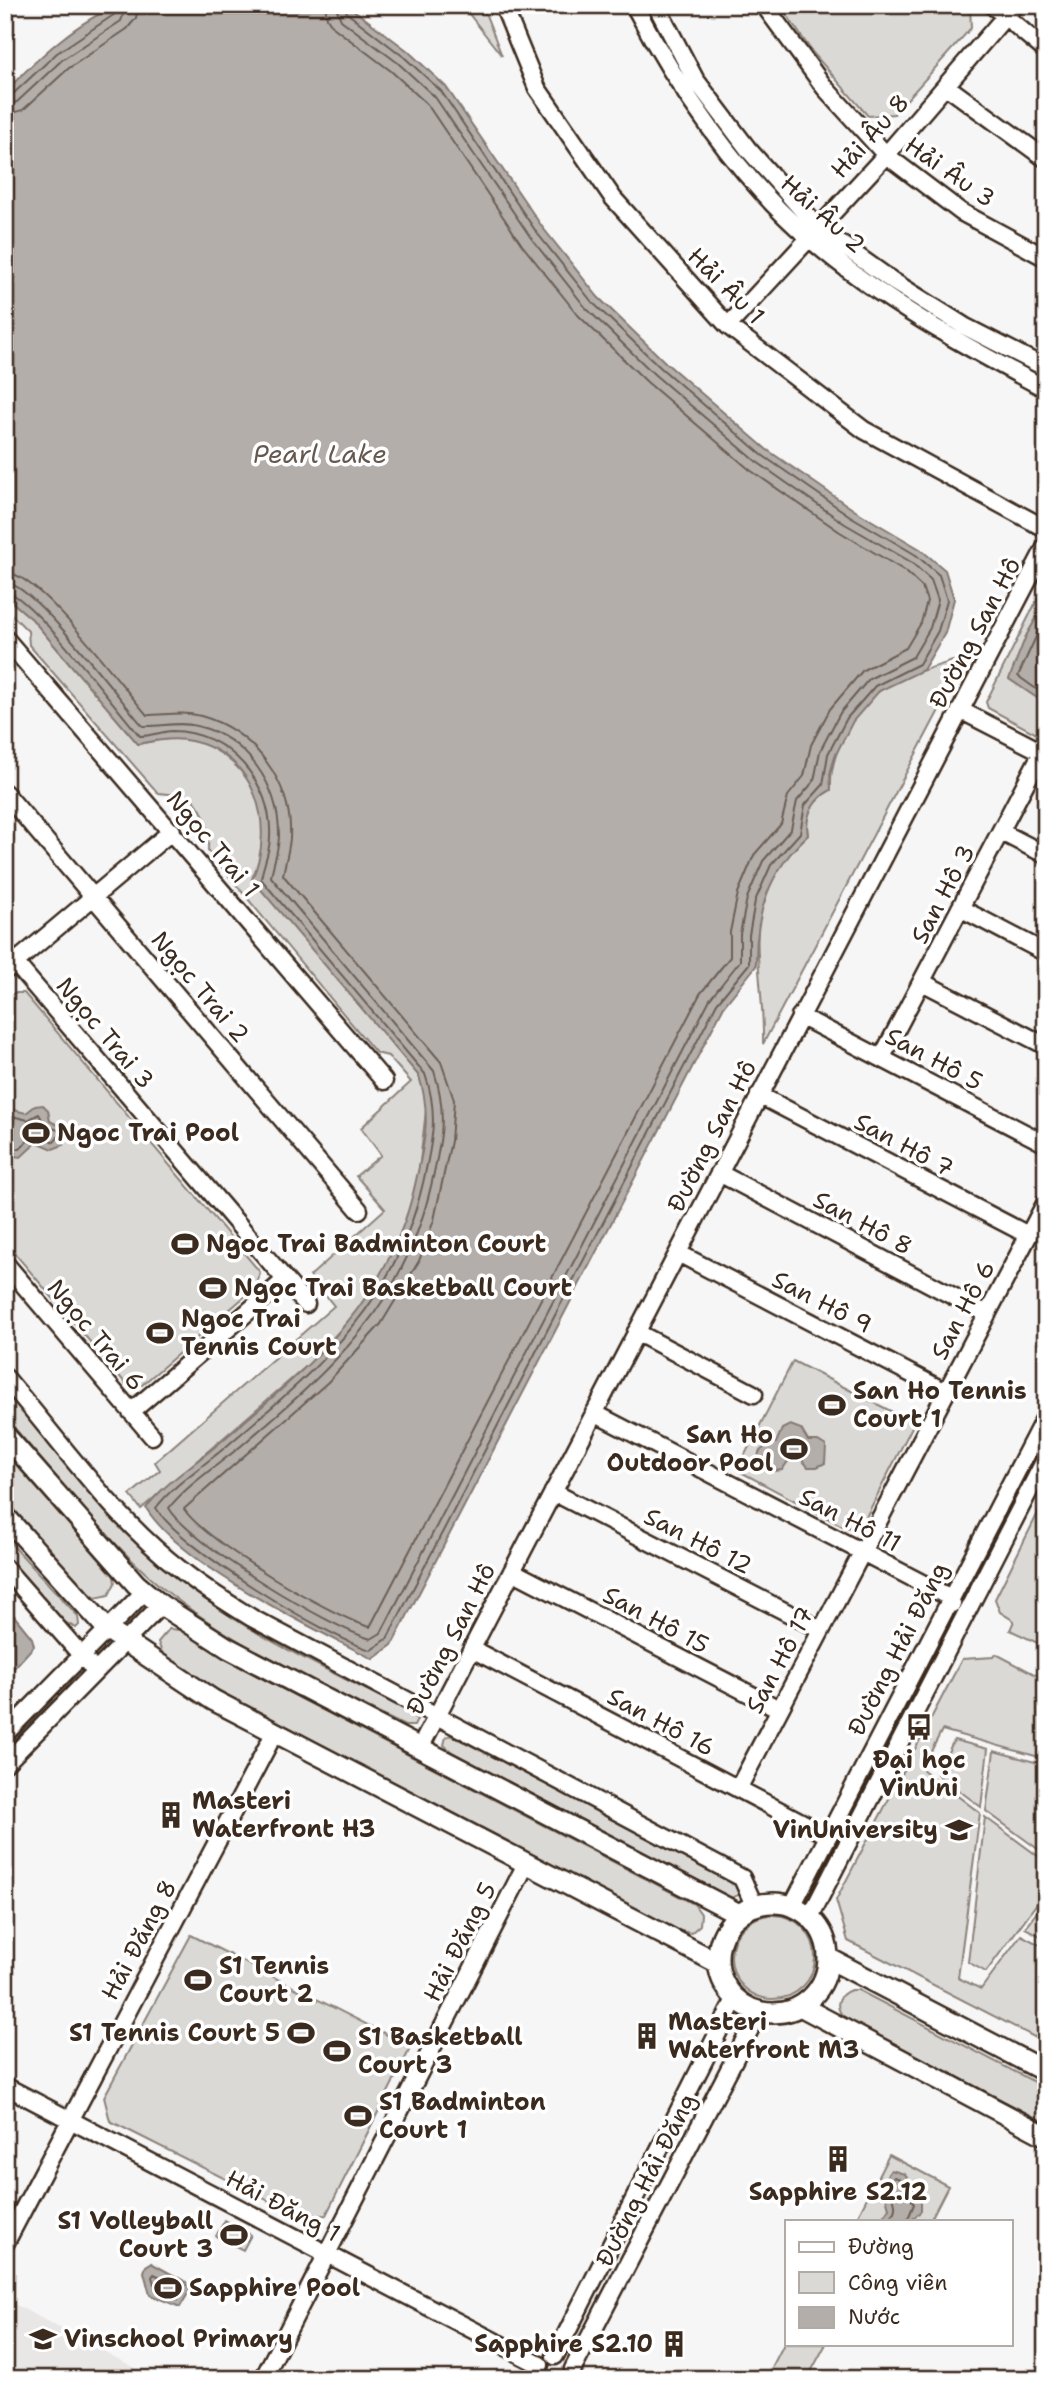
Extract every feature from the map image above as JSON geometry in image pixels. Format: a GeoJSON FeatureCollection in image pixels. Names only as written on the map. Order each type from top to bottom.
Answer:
{"type":"FeatureCollection","features":[{"type":"Feature","properties":{"kind":"main road"},"geometry":{"type":"LineString","coordinates":[[5,1435],[110,1557],[160,1605],[228,1648],[420,1748],[747,1909]]}},
{"type":"Feature","properties":{"kind":"main road"},"geometry":{"type":"LineString","coordinates":[[5,1516],[108,1630],[123,1643],[213,1700],[718,1963]]}},
{"type":"Feature","properties":{"kind":"main road"},"geometry":{"type":"LineString","coordinates":[[768,1902],[792,1906],[810,1917],[823,1936],[828,1958],[820,1986],[802,2007],[774,2014],[759,2012],[735,1998],[725,1987],[718,1963],[724,1931],[747,1909],[768,1902]]}},
{"type":"Feature","properties":{"kind":"main road"},"geometry":{"type":"LineString","coordinates":[[828,1958],[1046,2072]]}},
{"type":"Feature","properties":{"kind":"main road"},"geometry":{"type":"LineString","coordinates":[[802,2007],[1046,2136]]}},
{"type":"Feature","properties":{"kind":"street","name":"Hải Âu 1"},"geometry":{"type":"LineString","coordinates":[[503,5],[537,88],[612,198],[728,326],[864,430],[1046,529]]}},
{"type":"Feature","properties":{"kind":"street","name":"Hải Âu 2"},"geometry":{"type":"LineString","coordinates":[[635,5],[663,61],[688,98],[767,198],[915,317],[1046,389]]}},
{"type":"Feature","properties":{"kind":"street","name":"Hải Âu 2"},"geometry":{"type":"LineString","coordinates":[[656,5],[695,79],[813,233],[964,326],[1046,368]]}},
{"type":"Feature","properties":{"kind":"street","name":"Hải Âu 3"},"geometry":{"type":"LineString","coordinates":[[764,5],[825,88],[886,155],[961,212],[1046,258]]}},
{"type":"Feature","properties":{"kind":"street"},"geometry":{"type":"LineString","coordinates":[[992,5],[1003,18],[1046,51]]}},
{"type":"Feature","properties":{"kind":"street","name":"Hải Âu 8"},"geometry":{"type":"LineString","coordinates":[[728,326],[886,155],[1015,5]]}},
{"type":"Feature","properties":{"kind":"street"},"geometry":{"type":"LineString","coordinates":[[946,86],[1046,159]]}},
{"type":"Feature","properties":{"kind":"street","name":"Đường San Hô"},"geometry":{"type":"LineString","coordinates":[[420,1748],[1046,546]]}},
{"type":"Feature","properties":{"kind":"street","name":"Ngọc Trai 1"},"geometry":{"type":"LineString","coordinates":[[5,638],[384,1081]]}},
{"type":"Feature","properties":{"kind":"street"},"geometry":{"type":"LineString","coordinates":[[960,710],[1044,753]]}},
{"type":"Feature","properties":{"kind":"street","name":"San Hô 3"},"geometry":{"type":"LineString","coordinates":[[882,1057],[1044,753]]}},
{"type":"Feature","properties":{"kind":"street","name":"Ngọc Trai 2"},"geometry":{"type":"LineString","coordinates":[[5,793],[359,1210]]}},
{"type":"Feature","properties":{"kind":"street"},"geometry":{"type":"LineString","coordinates":[[9,961],[94,897],[172,831]]}},
{"type":"Feature","properties":{"kind":"street"},"geometry":{"type":"LineString","coordinates":[[1001,832],[1046,855]]}},
{"type":"Feature","properties":{"kind":"street"},"geometry":{"type":"LineString","coordinates":[[960,908],[1046,953]]}},
{"type":"Feature","properties":{"kind":"street","name":"Ngọc Trai 3"},"geometry":{"type":"LineString","coordinates":[[9,961],[306,1304]]}},
{"type":"Feature","properties":{"kind":"street"},"geometry":{"type":"LineString","coordinates":[[922,982],[1046,1046]]}},
{"type":"Feature","properties":{"kind":"street","name":"San Hô 5"},"geometry":{"type":"LineString","coordinates":[[800,1016],[1046,1144]]}},
{"type":"Feature","properties":{"kind":"street","name":"San Hô 7"},"geometry":{"type":"LineString","coordinates":[[759,1095],[1028,1236]]}},
{"type":"Feature","properties":{"kind":"street","name":"San Hô 8"},"geometry":{"type":"LineString","coordinates":[[719,1173],[986,1314]]}},
{"type":"Feature","properties":{"kind":"street","name":"San Hô 6"},"geometry":{"type":"LineString","coordinates":[[863,1552],[1046,1202]]}},
{"type":"Feature","properties":{"kind":"street","name":"San Hô 9"},"geometry":{"type":"LineString","coordinates":[[678,1253],[946,1392]]}},
{"type":"Feature","properties":{"kind":"street","name":"Ngọc Trai 6"},"geometry":{"type":"LineString","coordinates":[[5,1264],[152,1436]]}},
{"type":"Feature","properties":{"kind":"street"},"geometry":{"type":"LineString","coordinates":[[131,1412],[285,1280]]}},
{"type":"Feature","properties":{"kind":"street"},"geometry":{"type":"LineString","coordinates":[[636,1332],[754,1394]]}},
{"type":"Feature","properties":{"kind":"street"},"geometry":{"type":"LineString","coordinates":[[5,1377],[120,1512],[180,1570],[252,1618],[743,1878],[747,1909]]}},
{"type":"Feature","properties":{"kind":"street","name":"San Hô 11"},"geometry":{"type":"LineString","coordinates":[[594,1413],[949,1597]]}},
{"type":"Feature","properties":{"kind":"street","name":"Đường Hải Đăng"},"geometry":{"type":"LineString","coordinates":[[792,1906],[938,1618],[1046,1415]]}},
{"type":"Feature","properties":{"kind":"street","name":"Đường Hải Đăng"},"geometry":{"type":"LineString","coordinates":[[810,1917],[1046,1458]]}},
{"type":"Feature","properties":{"kind":"street","name":"San Hô 12"},"geometry":{"type":"LineString","coordinates":[[553,1492],[821,1630]]}},
{"type":"Feature","properties":{"kind":"street","name":"San Hô 17"},"geometry":{"type":"LineString","coordinates":[[738,1789],[863,1552]]}},
{"type":"Feature","properties":{"kind":"street"},"geometry":{"type":"LineString","coordinates":[[5,1568],[96,1671]]}},
{"type":"Feature","properties":{"kind":"street","name":"San Hô 15"},"geometry":{"type":"LineString","coordinates":[[512,1571],[779,1709]]}},
{"type":"Feature","properties":{"kind":"street"},"geometry":{"type":"LineString","coordinates":[[5,1734],[145,1591]]}},
{"type":"Feature","properties":{"kind":"street"},"geometry":{"type":"LineString","coordinates":[[949,1597],[960,1622]]}},
{"type":"Feature","properties":{"kind":"street"},"geometry":{"type":"LineString","coordinates":[[5,1764],[160,1605]]}},
{"type":"Feature","properties":{"kind":"street"},"geometry":{"type":"LineString","coordinates":[[938,1618],[960,1622]]}},
{"type":"Feature","properties":{"kind":"street","name":"San Hô 16"},"geometry":{"type":"LineString","coordinates":[[472,1649],[828,1836]]}},
{"type":"Feature","properties":{"kind":"street","name":"Hải Đăng 8"},"geometry":{"type":"LineString","coordinates":[[5,2244],[275,1732]]}},
{"type":"Feature","properties":{"kind":"street","name":"Hải Đăng 5"},"geometry":{"type":"LineString","coordinates":[[263,2379],[526,1864]]}},
{"type":"Feature","properties":{"kind":"street","name":"Đường Hải Đăng"},"geometry":{"type":"LineString","coordinates":[[555,2356],[735,1998]]}},
{"type":"Feature","properties":{"kind":"street","name":"Đường Hải Đăng"},"geometry":{"type":"LineString","coordinates":[[573,2374],[759,2012]]}},
{"type":"Feature","properties":{"kind":"street","name":"Hải Đăng 1"},"geometry":{"type":"LineString","coordinates":[[5,2086],[325,2254],[539,2372]]}},
{"type":"Feature","properties":{"kind":"street"},"geometry":{"type":"LineString","coordinates":[[539,2372],[545,2359],[555,2356],[568,2360],[573,2374]]}},
{"type":"Feature","properties":{"kind":"shaded area","name":"Vinschool Primary"},"geometry":{"type":"Polygon","coordinates":[[[5,2299],[156,2379],[5,2379],[5,2299]]]}},
{"type":"Feature","properties":{"kind":"green space"},"geometry":{"type":"Polygon","coordinates":[[[462,5],[482,5],[502,56],[462,5]]]}},
{"type":"Feature","properties":{"kind":"green space"},"geometry":{"type":"Polygon","coordinates":[[[780,5],[970,5],[971,28],[894,114],[868,116],[813,53],[780,5]]]}},
{"type":"Feature","properties":{"kind":"green space"},"geometry":{"type":"Polygon","coordinates":[[[1046,582],[1046,739],[988,708],[986,702],[1046,582]]]}},
{"type":"Feature","properties":{"kind":"green space"},"geometry":{"type":"Polygon","coordinates":[[[5,596],[32,619],[138,744],[185,739],[213,749],[237,767],[254,791],[262,811],[261,858],[352,995],[419,1076],[427,1102],[419,1170],[409,1213],[394,1253],[361,1307],[310,1363],[141,1509],[130,1495],[160,1470],[155,1462],[334,1306],[310,1276],[385,1209],[356,1176],[381,1155],[361,1128],[411,1082],[388,1056],[376,1053],[208,851],[206,821],[196,803],[190,796],[158,793],[29,645],[28,631],[5,608],[5,596]]]}},
{"type":"Feature","properties":{"kind":"green space"},"geometry":{"type":"Polygon","coordinates":[[[953,661],[965,661],[763,1044],[758,933],[761,909],[769,885],[784,861],[808,835],[809,814],[815,803],[831,789],[831,776],[839,748],[861,709],[881,690],[898,680],[953,661]]]}},
{"type":"Feature","properties":{"kind":"green space"},"geometry":{"type":"Polygon","coordinates":[[[14,993],[24,993],[260,1272],[257,1286],[142,1385],[126,1384],[5,1242],[5,1000],[14,993]]]}},
{"type":"Feature","properties":{"kind":"green space"},"geometry":{"type":"Polygon","coordinates":[[[793,1361],[914,1423],[862,1525],[846,1528],[737,1470],[793,1361]]]}},
{"type":"Feature","properties":{"kind":"green space"},"geometry":{"type":"Polygon","coordinates":[[[5,1391],[112,1515],[183,1582],[264,1637],[410,1712],[417,1720],[414,1726],[405,1726],[247,1646],[188,1608],[160,1586],[99,1526],[5,1417],[5,1391]]]}},
{"type":"Feature","properties":{"kind":"green space"},"geometry":{"type":"Polygon","coordinates":[[[5,1452],[114,1576],[115,1583],[109,1595],[96,1598],[85,1590],[5,1499],[5,1452]]]}},
{"type":"Feature","properties":{"kind":"green space"},"geometry":{"type":"Polygon","coordinates":[[[1046,1497],[1046,1647],[1010,1630],[1014,1621],[1000,1612],[995,1599],[1046,1497]]]}},
{"type":"Feature","properties":{"kind":"green space"},"geometry":{"type":"Polygon","coordinates":[[[5,1537],[78,1616],[79,1625],[76,1628],[62,1621],[5,1560],[5,1537]]]}},
{"type":"Feature","properties":{"kind":"green space"},"geometry":{"type":"Polygon","coordinates":[[[169,1629],[181,1630],[238,1666],[694,1904],[701,1914],[700,1925],[691,1933],[676,1930],[223,1693],[163,1655],[158,1642],[169,1629]]]}},
{"type":"Feature","properties":{"kind":"green space"},"geometry":{"type":"Polygon","coordinates":[[[996,1654],[1046,1680],[1046,1759],[942,1730],[922,1769],[980,1813],[958,1978],[981,1989],[1021,1935],[1046,1948],[1046,2043],[848,1941],[836,1900],[962,1659],[994,1657],[996,1654]]]}},
{"type":"Feature","properties":{"kind":"green space"},"geometry":{"type":"Polygon","coordinates":[[[451,1735],[737,1883],[741,1894],[731,1898],[452,1752],[444,1745],[446,1737],[451,1735]]]}},
{"type":"Feature","properties":{"kind":"green space"},"geometry":{"type":"Polygon","coordinates":[[[954,1740],[988,1749],[981,1807],[937,1774],[954,1740]]]}},
{"type":"Feature","properties":{"kind":"green space"},"geometry":{"type":"Polygon","coordinates":[[[994,1751],[1046,1765],[1046,1855],[986,1811],[994,1751]]]}},
{"type":"Feature","properties":{"kind":"green space"},"geometry":{"type":"Polygon","coordinates":[[[985,1817],[1046,1862],[1046,1891],[986,1972],[968,1962],[985,1817]]]}},
{"type":"Feature","properties":{"kind":"green space"},"geometry":{"type":"Polygon","coordinates":[[[1046,1900],[1046,1939],[1025,1928],[1046,1900]]]}},
{"type":"Feature","properties":{"kind":"green space"},"geometry":{"type":"Polygon","coordinates":[[[773,1915],[789,1918],[803,1927],[812,1941],[815,1957],[812,1973],[803,1987],[789,1996],[773,1999],[757,1996],[743,1987],[734,1973],[731,1957],[734,1941],[743,1927],[757,1918],[773,1915]]]}},
{"type":"Feature","properties":{"kind":"green space"},"geometry":{"type":"Polygon","coordinates":[[[191,1935],[411,2047],[326,2215],[299,2216],[110,2121],[104,2097],[191,1935]]]}},
{"type":"Feature","properties":{"kind":"green space"},"geometry":{"type":"Polygon","coordinates":[[[858,1990],[1046,2088],[1046,2123],[846,2019],[838,2003],[842,1995],[858,1990]]]}},
{"type":"Feature","properties":{"kind":"green space"},"geometry":{"type":"Polygon","coordinates":[[[889,2155],[948,2186],[931,2220],[856,2220],[889,2155]]]}},
{"type":"Feature","properties":{"kind":"green space","name":"S1 Volleyball Court 3"},"geometry":{"type":"Polygon","coordinates":[[[225,2220],[251,2235],[243,2250],[216,2236],[225,2220]]]}},
{"type":"Feature","properties":{"kind":"green space"},"geometry":{"type":"Polygon","coordinates":[[[785,2342],[785,2346],[825,2346],[807,2379],[780,2379],[769,2373],[785,2342]]]}},
{"type":"Feature","properties":{"kind":"water","name":"Pearl Lake"},"geometry":{"type":"Polygon","coordinates":[[[120,5],[347,5],[408,51],[446,87],[543,228],[598,297],[666,363],[766,449],[854,510],[920,549],[945,570],[954,599],[945,633],[923,670],[879,691],[853,721],[835,756],[830,774],[831,790],[815,803],[809,814],[808,835],[783,863],[767,894],[758,928],[756,966],[724,1006],[392,1645],[373,1659],[283,1612],[217,1573],[188,1552],[164,1530],[146,1508],[170,1483],[312,1361],[364,1300],[385,1265],[402,1227],[415,1185],[424,1143],[426,1117],[419,1076],[252,879],[262,837],[255,795],[245,776],[213,748],[191,741],[171,739],[138,744],[32,619],[5,596],[5,92],[73,30],[120,5]]]}},
{"type":"Feature","properties":{"kind":"water"},"geometry":{"type":"Polygon","coordinates":[[[1046,601],[1046,704],[1009,679],[1026,636],[1046,601]]]}},
{"type":"Feature","properties":{"kind":"water","name":"Ngoc Trai Pool"},"geometry":{"type":"Polygon","coordinates":[[[43,1105],[48,1110],[50,1121],[66,1129],[63,1145],[53,1149],[37,1142],[21,1157],[6,1155],[8,1114],[14,1110],[26,1113],[35,1106],[43,1105]]]}},
{"type":"Feature","properties":{"kind":"water","name":"San Ho Outdoor Pool"},"geometry":{"type":"Polygon","coordinates":[[[790,1425],[801,1429],[808,1441],[818,1441],[826,1446],[825,1463],[808,1467],[799,1456],[793,1454],[782,1470],[766,1472],[758,1461],[759,1452],[767,1445],[776,1443],[782,1429],[790,1425]]]}},
{"type":"Feature","properties":{"kind":"water"},"geometry":{"type":"Polygon","coordinates":[[[11,1612],[32,1638],[34,1646],[5,1678],[5,1614],[11,1612]]]}},
{"type":"Feature","properties":{"kind":"water"},"geometry":{"type":"Polygon","coordinates":[[[891,2170],[905,2174],[921,2202],[921,2211],[912,2220],[881,2220],[889,2208],[882,2183],[891,2170]]]}},
{"type":"Feature","properties":{"kind":"water","name":"Sapphire Pool"},"geometry":{"type":"Polygon","coordinates":[[[151,2263],[186,2282],[190,2290],[180,2307],[150,2295],[144,2272],[146,2266],[151,2263]]]}},
{"type":"Feature","properties":{"kind":"place","name":"Ngoc Trai Pool"},"geometry":{"type":"Point","coordinates":[36,1133]}},
{"type":"Feature","properties":{"kind":"place","name":"Ngoc Trai Badminton Court"},"geometry":{"type":"Point","coordinates":[185,1244]}},
{"type":"Feature","properties":{"kind":"place","name":"Ngọc Trai Basketball Court"},"geometry":{"type":"Point","coordinates":[213,1288]}},
{"type":"Feature","properties":{"kind":"place","name":"Ngoc Trai Tennis Court"},"geometry":{"type":"Point","coordinates":[160,1333]}},
{"type":"Feature","properties":{"kind":"place","name":"San Ho Tennis Court 1"},"geometry":{"type":"Point","coordinates":[832,1405]}},
{"type":"Feature","properties":{"kind":"place","name":"San Ho Outdoor Pool"},"geometry":{"type":"Point","coordinates":[794,1449]}},
{"type":"Feature","properties":{"kind":"place","name":"Đại học VinUni"},"geometry":{"type":"Point","coordinates":[919,1727]}},
{"type":"Feature","properties":{"kind":"place","name":"Masteri Waterfront H3"},"geometry":{"type":"Point","coordinates":[171,1815]}},
{"type":"Feature","properties":{"kind":"place","name":"VinUniversity"},"geometry":{"type":"Point","coordinates":[959,1830]}},
{"type":"Feature","properties":{"kind":"place","name":"S1 Tennis Court 2"},"geometry":{"type":"Point","coordinates":[198,1980]}},
{"type":"Feature","properties":{"kind":"place","name":"S1 Tennis Court 5"},"geometry":{"type":"Point","coordinates":[301,2033]}},
{"type":"Feature","properties":{"kind":"place","name":"Masteri Waterfront M3"},"geometry":{"type":"Point","coordinates":[647,2036]}},
{"type":"Feature","properties":{"kind":"place","name":"S1 Basketball Court 3"},"geometry":{"type":"Point","coordinates":[337,2051]}},
{"type":"Feature","properties":{"kind":"place","name":"S1 Badminton Court 1"},"geometry":{"type":"Point","coordinates":[358,2116]}},
{"type":"Feature","properties":{"kind":"place","name":"Sapphire S2.12"},"geometry":{"type":"Point","coordinates":[838,2159]}},
{"type":"Feature","properties":{"kind":"place","name":"S1 Volleyball Court 3"},"geometry":{"type":"Point","coordinates":[234,2235]}},
{"type":"Feature","properties":{"kind":"place","name":"Sapphire Pool"},"geometry":{"type":"Point","coordinates":[168,2288]}},
{"type":"Feature","properties":{"kind":"place","name":"Vinschool Primary"},"geometry":{"type":"Point","coordinates":[43,2339]}},
{"type":"Feature","properties":{"kind":"place","name":"Sapphire S2.10"},"geometry":{"type":"Point","coordinates":[674,2344]}}]}
